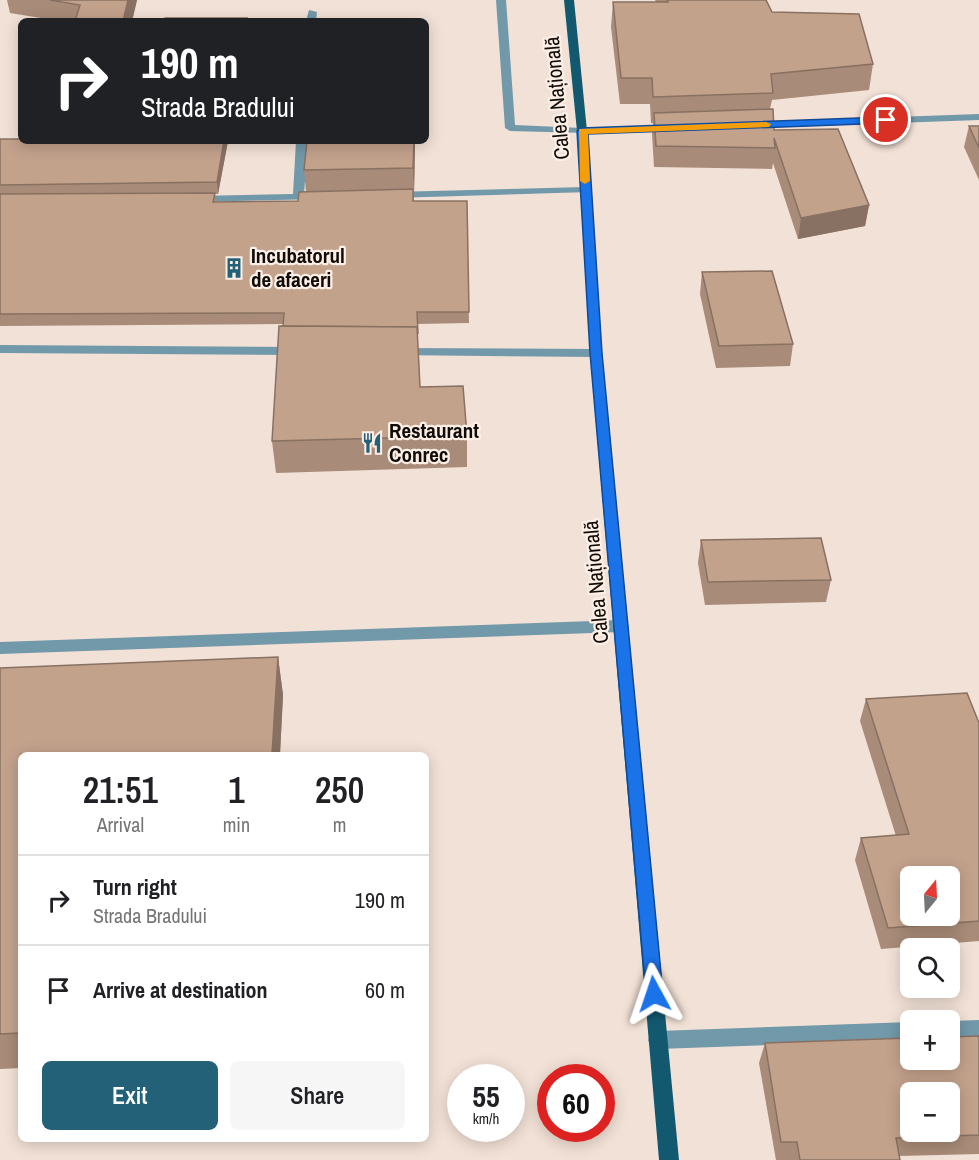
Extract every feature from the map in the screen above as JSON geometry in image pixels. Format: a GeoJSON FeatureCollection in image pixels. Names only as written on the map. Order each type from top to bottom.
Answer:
{"type":"FeatureCollection","features":[{"type":"Feature","properties":{"kind":"main road","name":"Calea Națională"},"geometry":{"type":"LineString","coordinates":[[569,0],[582,131],[596,353],[669,1160]]}},
{"type":"Feature","properties":{"kind":"street"},"geometry":{"type":"LineString","coordinates":[[501,0],[510,129],[582,131],[687,127]]}},
{"type":"Feature","properties":{"kind":"street"},"geometry":{"type":"LineString","coordinates":[[746,125],[979,117]]}},
{"type":"Feature","properties":{"kind":"street"},"geometry":{"type":"LineString","coordinates":[[298,198],[302,144]]}},
{"type":"Feature","properties":{"kind":"street"},"geometry":{"type":"LineString","coordinates":[[382,195],[585,190]]}},
{"type":"Feature","properties":{"kind":"street"},"geometry":{"type":"LineString","coordinates":[[179,199],[334,197]]}},
{"type":"Feature","properties":{"kind":"street"},"geometry":{"type":"LineString","coordinates":[[0,349],[310,351]]}},
{"type":"Feature","properties":{"kind":"street"},"geometry":{"type":"LineString","coordinates":[[381,352],[596,353]]}},
{"type":"Feature","properties":{"kind":"street"},"geometry":{"type":"LineString","coordinates":[[0,648],[621,626]]}},
{"type":"Feature","properties":{"kind":"street"},"geometry":{"type":"LineString","coordinates":[[960,1030],[979,1029]]}},
{"type":"Feature","properties":{"kind":"street"},"geometry":{"type":"LineString","coordinates":[[658,1040],[900,1031]]}},
{"type":"Feature","properties":{"kind":"building"},"geometry":{"type":"Polygon","coordinates":[[[50,0],[128,0],[124,18],[76,18],[80,5],[50,0]]]}},
{"type":"Feature","properties":{"kind":"building"},"geometry":{"type":"Polygon","coordinates":[[[667,0],[766,0],[772,12],[859,14],[873,64],[771,74],[773,93],[653,97],[652,78],[621,78],[613,2],[668,2],[667,0]]]}},
{"type":"Feature","properties":{"kind":"building"},"geometry":{"type":"Polygon","coordinates":[[[773,109],[774,130],[838,129],[869,205],[801,218],[774,138],[775,148],[656,146],[654,113],[773,109]]]}},
{"type":"Feature","properties":{"kind":"building"},"geometry":{"type":"Polygon","coordinates":[[[969,126],[979,126],[979,148],[969,126]]]}},
{"type":"Feature","properties":{"kind":"building"},"geometry":{"type":"Polygon","coordinates":[[[0,139],[18,139],[18,144],[223,144],[217,182],[0,185],[0,139]]]}},
{"type":"Feature","properties":{"kind":"building"},"geometry":{"type":"Polygon","coordinates":[[[307,144],[414,144],[413,168],[304,170],[307,144]]]}},
{"type":"Feature","properties":{"kind":"building","name":"Incubatorul de afaceri"},"geometry":{"type":"Polygon","coordinates":[[[413,189],[413,201],[467,201],[469,312],[417,312],[418,334],[417,327],[283,326],[284,313],[0,314],[0,194],[215,193],[213,202],[298,201],[299,192],[413,189]]]}},
{"type":"Feature","properties":{"kind":"building"},"geometry":{"type":"Polygon","coordinates":[[[772,271],[793,344],[719,346],[702,272],[772,271]]]}},
{"type":"Feature","properties":{"kind":"building"},"geometry":{"type":"Polygon","coordinates":[[[279,326],[417,327],[420,387],[463,386],[467,436],[272,441],[279,326]]]}},
{"type":"Feature","properties":{"kind":"building"},"geometry":{"type":"Polygon","coordinates":[[[821,538],[831,580],[708,582],[701,540],[821,538]]]}},
{"type":"Feature","properties":{"kind":"building"},"geometry":{"type":"Polygon","coordinates":[[[278,657],[272,752],[18,752],[18,1033],[0,1034],[0,668],[278,657]]]}},
{"type":"Feature","properties":{"kind":"building"},"geometry":{"type":"Polygon","coordinates":[[[967,693],[979,723],[979,921],[960,922],[960,866],[900,866],[900,926],[914,926],[888,928],[861,838],[909,834],[866,699],[967,693]]]}},
{"type":"Feature","properties":{"kind":"building"},"geometry":{"type":"Polygon","coordinates":[[[979,1036],[979,1135],[960,1136],[960,1082],[900,1082],[900,1138],[896,1138],[900,1160],[800,1160],[797,1142],[781,1142],[765,1043],[900,1038],[900,1070],[960,1070],[960,1037],[979,1036]]]}},
{"type":"Feature","properties":{"kind":"slow traffic"},"geometry":{"type":"LineString","coordinates":[[585,181],[582,131],[766,124]]}},
{"type":"Feature","properties":{"kind":"place","name":"Incubatorul de afaceri"},"geometry":{"type":"Point","coordinates":[234,268]}},
{"type":"Feature","properties":{"kind":"place","name":"Restaurant Conrec"},"geometry":{"type":"Point","coordinates":[372,443]}},
{"type":"Feature","properties":{"kind":"route"},"geometry":{"type":"LineString","coordinates":[[654,994],[596,353],[582,131],[886,120]]}}]}
